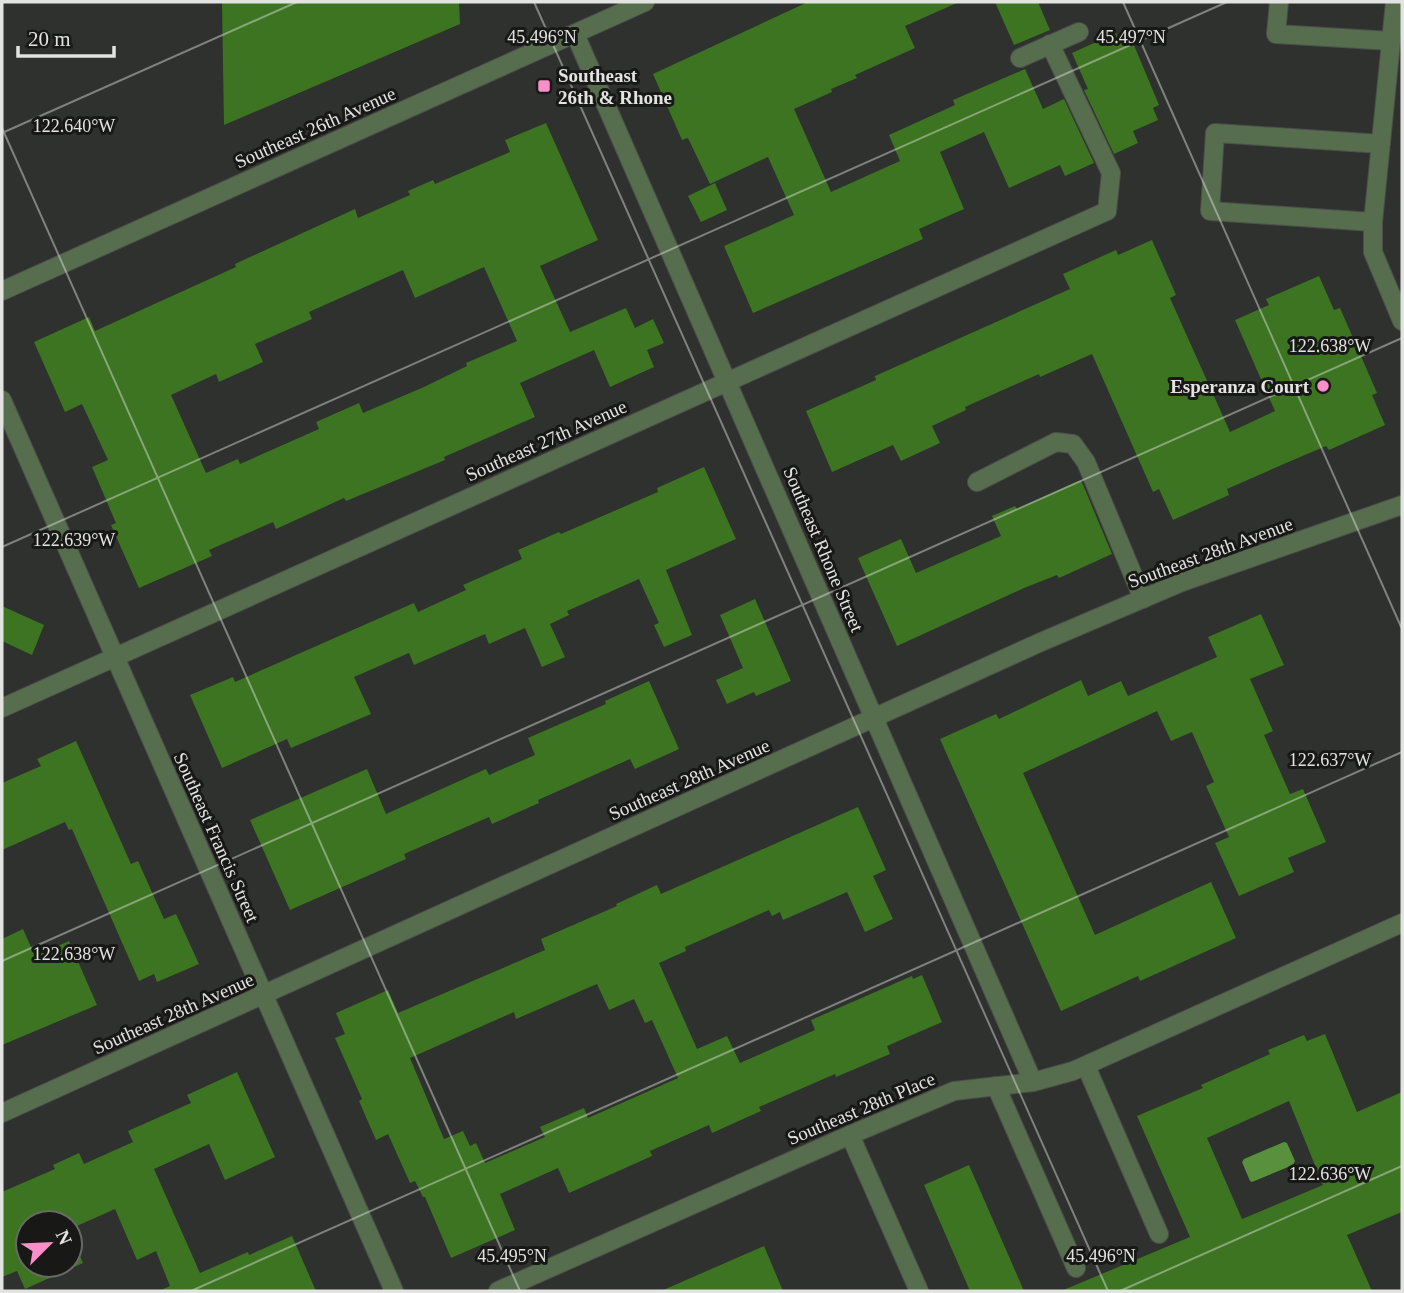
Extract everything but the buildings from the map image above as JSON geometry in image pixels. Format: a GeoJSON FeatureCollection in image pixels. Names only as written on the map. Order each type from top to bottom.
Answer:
{"type":"FeatureCollection","features":[{"type":"Feature","properties":{"kind":"street","name":"Southeast 26th Avenue"},"geometry":{"type":"LineString","coordinates":[[2,290],[645,2]]}},
{"type":"Feature","properties":{"kind":"street"},"geometry":{"type":"LineString","coordinates":[[1279,2],[1276,34],[1391,41]]}},
{"type":"Feature","properties":{"kind":"street"},"geometry":{"type":"LineString","coordinates":[[1395,2],[1373,222],[1373,252],[1402,321]]}},
{"type":"Feature","properties":{"kind":"street"},"geometry":{"type":"LineString","coordinates":[[1020,58],[1079,32]]}},
{"type":"Feature","properties":{"kind":"street","name":"Southeast Rhone Street"},"geometry":{"type":"LineString","coordinates":[[575,34],[1033,1082]]}},
{"type":"Feature","properties":{"kind":"street","name":"Southeast 27th Avenue"},"geometry":{"type":"LineString","coordinates":[[2,708],[1107,211],[1111,173],[1050,44]]}},
{"type":"Feature","properties":{"kind":"street"},"geometry":{"type":"LineString","coordinates":[[1373,222],[1210,211],[1215,133],[1381,144]]}},
{"type":"Feature","properties":{"kind":"street","name":"Southeast Francis Street"},"geometry":{"type":"LineString","coordinates":[[2,400],[394,1291]]}},
{"type":"Feature","properties":{"kind":"street"},"geometry":{"type":"LineString","coordinates":[[977,482],[1056,442],[1073,444],[1086,462],[1143,599]]}},
{"type":"Feature","properties":{"kind":"street","name":"Southeast 28th Avenue"},"geometry":{"type":"LineString","coordinates":[[2,1113],[1041,642],[1182,582],[1402,505]]}},
{"type":"Feature","properties":{"kind":"street","name":"Southeast 28th Place"},"geometry":{"type":"LineString","coordinates":[[498,1291],[954,1091],[1033,1082],[1073,1072],[1402,923]]}},
{"type":"Feature","properties":{"kind":"street"},"geometry":{"type":"LineString","coordinates":[[1086,1066],[1159,1234]]}},
{"type":"Feature","properties":{"kind":"street"},"geometry":{"type":"LineString","coordinates":[[996,1086],[1076,1268]]}},
{"type":"Feature","properties":{"kind":"street"},"geometry":{"type":"LineString","coordinates":[[850,1135],[919,1291]]}},
{"type":"Feature","properties":{"kind":"shaded area"},"geometry":{"type":"Polygon","coordinates":[[[1284,1142],[1295,1161],[1293,1165],[1250,1181],[1242,1162],[1244,1159],[1284,1142]]]}},
{"type":"Feature","properties":{"kind":"place","name":"Southeast 26th & Rhone"},"geometry":{"type":"Point","coordinates":[544,86]}},
{"type":"Feature","properties":{"kind":"place","name":"Esperanza Court"},"geometry":{"type":"Point","coordinates":[1323,386]}}]}
